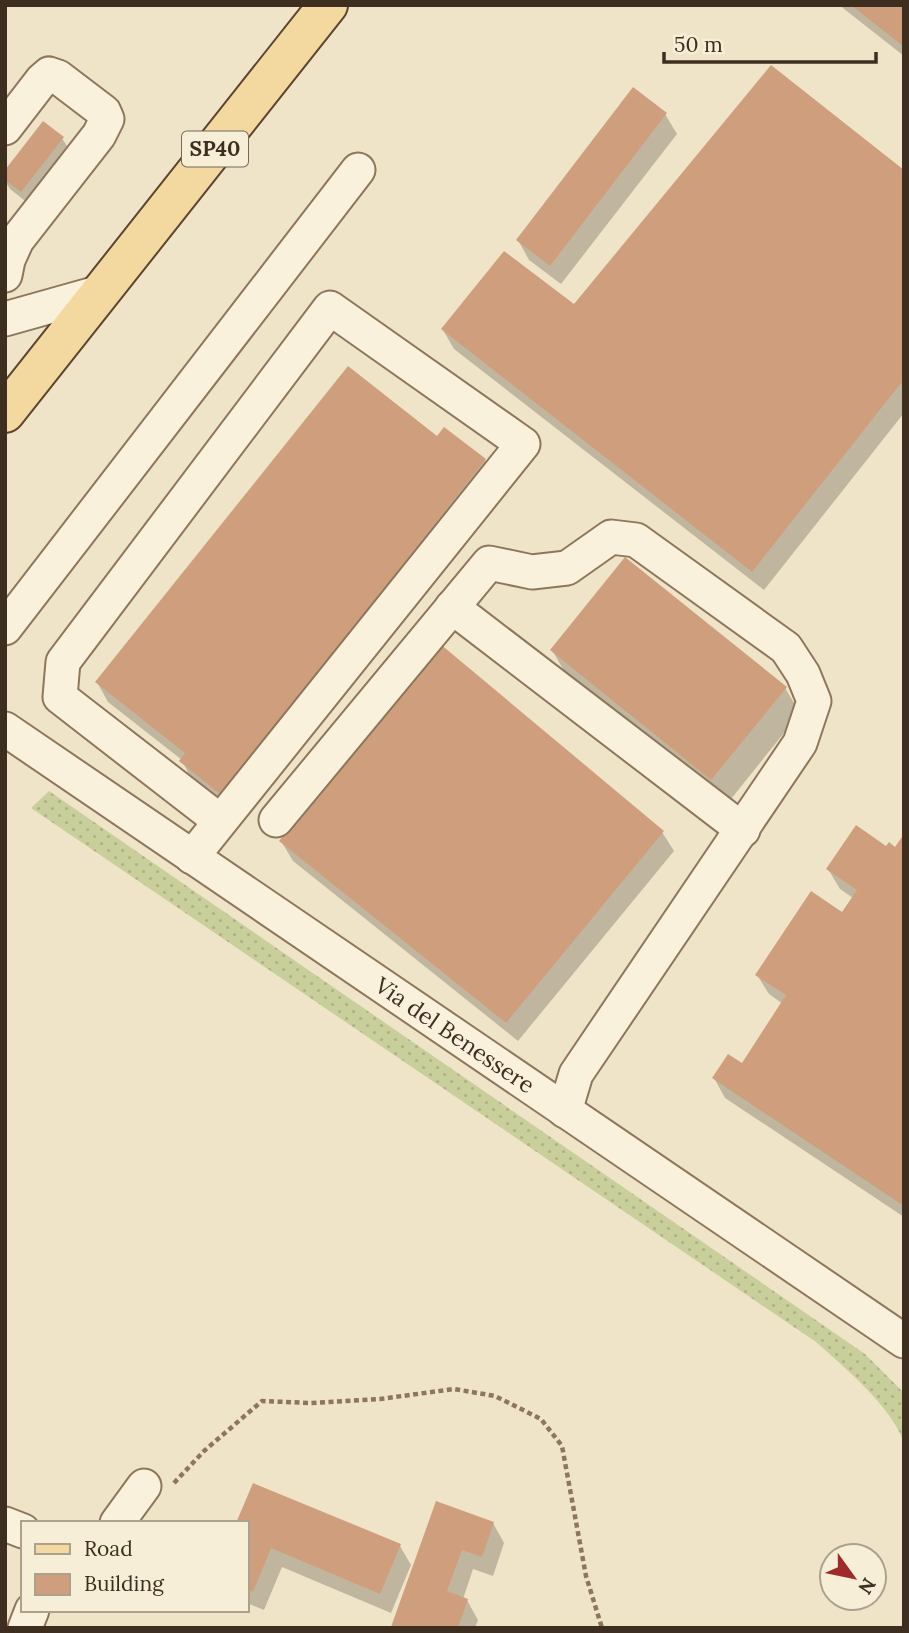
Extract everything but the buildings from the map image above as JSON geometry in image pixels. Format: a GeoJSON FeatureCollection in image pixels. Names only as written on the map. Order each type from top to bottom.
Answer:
{"type":"FeatureCollection","features":[{"type":"Feature","properties":{"kind":"main road","name":"SP40"},"geometry":{"type":"LineString","coordinates":[[5,413],[328,5]]}},
{"type":"Feature","properties":{"kind":"street"},"geometry":{"type":"LineString","coordinates":[[5,128],[49,74],[58,77],[95,105],[104,112],[107,119],[99,135],[11,235],[5,275]]}},
{"type":"Feature","properties":{"kind":"street"},"geometry":{"type":"LineString","coordinates":[[5,628],[358,170]]}},
{"type":"Feature","properties":{"kind":"street"},"geometry":{"type":"LineString","coordinates":[[5,287],[15,316],[101,292]]}},
{"type":"Feature","properties":{"kind":"street"},"geometry":{"type":"LineString","coordinates":[[192,857],[523,444],[330,308],[63,663],[60,697],[220,821]]}},
{"type":"Feature","properties":{"kind":"street"},"geometry":{"type":"LineString","coordinates":[[276,820],[488,564],[532,572],[567,568],[611,537],[636,540],[786,648],[803,674],[814,701],[800,743],[576,1074],[565,1111]]}},
{"type":"Feature","properties":{"kind":"street"},"geometry":{"type":"LineString","coordinates":[[452,607],[743,830]]}},
{"type":"Feature","properties":{"kind":"street","name":"Via del Benessere"},"geometry":{"type":"LineString","coordinates":[[5,730],[904,1341]]}},
{"type":"Feature","properties":{"kind":"street"},"geometry":{"type":"LineString","coordinates":[[119,1521],[158,1486]]}},
{"type":"Feature","properties":{"kind":"street"},"geometry":{"type":"LineString","coordinates":[[24,1628],[31,1612]]}},
{"type":"Feature","properties":{"kind":"path"},"geometry":{"type":"LineString","coordinates":[[158,1486],[262,1401],[311,1403],[380,1399],[454,1389],[495,1396],[541,1419],[562,1446],[586,1576],[603,1628]]}},
{"type":"Feature","properties":{"kind":"green space"},"geometry":{"type":"Polygon","coordinates":[[[49,791],[865,1354],[904,1393],[904,1442],[878,1401],[816,1342],[31,808],[49,791]]]}}]}
